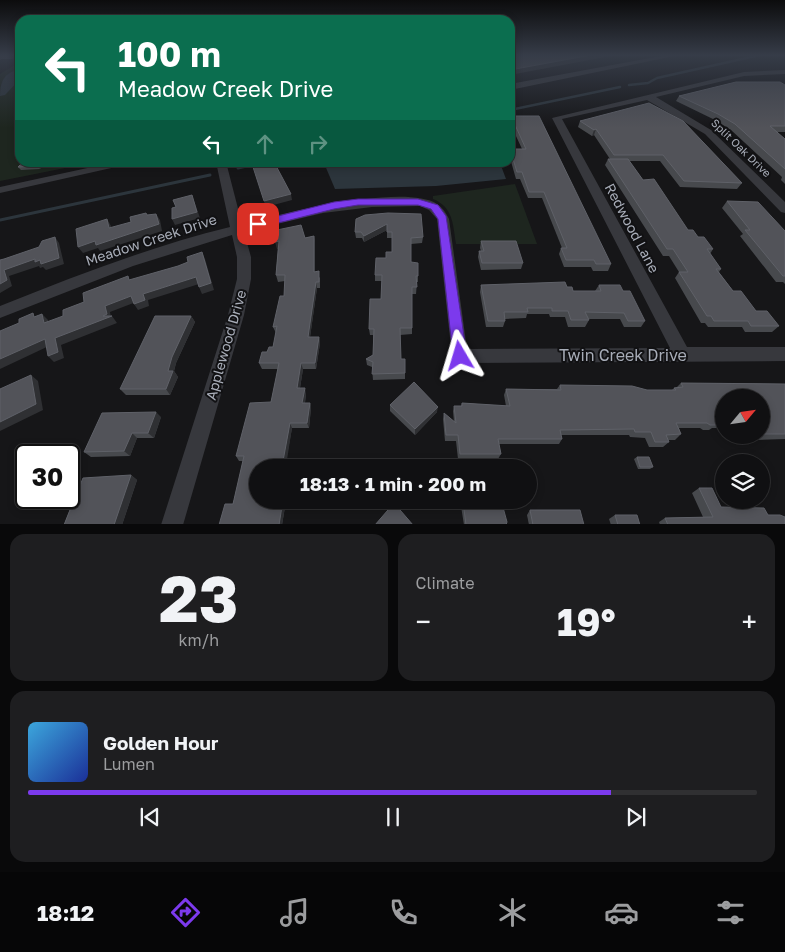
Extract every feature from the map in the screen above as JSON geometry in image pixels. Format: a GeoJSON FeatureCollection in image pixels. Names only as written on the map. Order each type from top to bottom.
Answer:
{"type":"FeatureCollection","features":[{"type":"Feature","properties":{"kind":"street"},"geometry":{"type":"LineString","coordinates":[[515,86],[547,79]]}},
{"type":"Feature","properties":{"kind":"street"},"geometry":{"type":"LineString","coordinates":[[647,96],[720,79]]}},
{"type":"Feature","properties":{"kind":"street","name":"Redwood Lane"},"geometry":{"type":"LineString","coordinates":[[647,96],[560,116],[557,120],[682,355]]}},
{"type":"Feature","properties":{"kind":"street","name":"Split Oak Drive"},"geometry":{"type":"LineString","coordinates":[[647,96],[708,132],[785,209]]}},
{"type":"Feature","properties":{"kind":"street"},"geometry":{"type":"LineString","coordinates":[[0,190],[109,167]]}},
{"type":"Feature","properties":{"kind":"street","name":"Applewood Drive"},"geometry":{"type":"LineString","coordinates":[[172,524],[236,315],[244,279],[244,257],[222,167]]}},
{"type":"Feature","properties":{"kind":"street","name":"Meadow Creek Drive"},"geometry":{"type":"LineString","coordinates":[[0,312],[133,260],[237,229],[345,204],[418,202],[435,207],[443,219],[460,356]]}},
{"type":"Feature","properties":{"kind":"street","name":"Twin Creek Drive"},"geometry":{"type":"LineString","coordinates":[[460,356],[785,354]]}},
{"type":"Feature","properties":{"kind":"shaded area"},"geometry":{"type":"Polygon","coordinates":[[[0,79],[15,79],[15,167],[70,167],[0,181],[0,79]]]}},
{"type":"Feature","properties":{"kind":"shaded area"},"geometry":{"type":"Polygon","coordinates":[[[326,167],[502,167],[506,179],[436,186],[335,189],[326,167]]]}},
{"type":"Feature","properties":{"kind":"shaded area"},"geometry":{"type":"Polygon","coordinates":[[[515,184],[537,244],[456,244],[451,217],[440,202],[433,199],[433,196],[515,184]]]}},
{"type":"Feature","properties":{"kind":"building"},"geometry":{"type":"Polygon","coordinates":[[[736,82],[780,82],[785,85],[785,126],[770,126],[785,139],[785,169],[735,124],[679,96],[736,82]]]}},
{"type":"Feature","properties":{"kind":"building"},"geometry":{"type":"Polygon","coordinates":[[[649,103],[683,121],[742,183],[684,181],[663,155],[614,155],[596,129],[594,130],[580,121],[649,103]]]}},
{"type":"Feature","properties":{"kind":"building"},"geometry":{"type":"Polygon","coordinates":[[[515,116],[539,116],[611,264],[596,264],[594,260],[566,260],[561,248],[567,248],[544,192],[529,192],[522,172],[517,172],[515,149],[526,149],[515,125],[515,116]]]}},
{"type":"Feature","properties":{"kind":"building"},"geometry":{"type":"Polygon","coordinates":[[[608,159],[628,159],[643,180],[654,179],[688,230],[693,230],[698,237],[704,237],[713,249],[707,249],[721,269],[716,269],[733,291],[741,291],[756,311],[767,311],[779,326],[751,326],[748,321],[714,321],[711,316],[707,316],[679,272],[688,272],[673,249],[667,249],[608,159]]]}},
{"type":"Feature","properties":{"kind":"building"},"geometry":{"type":"Polygon","coordinates":[[[253,167],[277,167],[291,194],[264,201],[253,167]]]}},
{"type":"Feature","properties":{"kind":"building"},"geometry":{"type":"Polygon","coordinates":[[[192,195],[197,212],[172,219],[172,208],[176,207],[173,200],[192,195]]]}},
{"type":"Feature","properties":{"kind":"building"},"geometry":{"type":"Polygon","coordinates":[[[727,201],[758,202],[785,231],[785,276],[783,276],[745,230],[750,230],[727,201]]]}},
{"type":"Feature","properties":{"kind":"building"},"geometry":{"type":"Polygon","coordinates":[[[146,213],[147,215],[156,214],[159,224],[96,245],[95,241],[78,247],[76,229],[107,219],[109,228],[131,222],[130,217],[146,213]]]}},
{"type":"Feature","properties":{"kind":"building"},"geometry":{"type":"Polygon","coordinates":[[[388,213],[421,214],[423,237],[411,238],[411,262],[418,263],[418,276],[416,276],[417,287],[412,287],[412,328],[400,328],[401,359],[405,359],[405,373],[372,374],[373,362],[366,359],[373,355],[374,329],[369,329],[370,299],[381,299],[382,275],[375,275],[376,258],[386,258],[386,252],[392,252],[392,232],[387,232],[387,224],[364,236],[361,232],[355,232],[356,219],[365,215],[388,213]]]}},
{"type":"Feature","properties":{"kind":"building"},"geometry":{"type":"Polygon","coordinates":[[[301,225],[305,238],[314,236],[314,272],[319,271],[319,282],[316,282],[308,337],[319,337],[315,363],[301,363],[297,388],[305,388],[302,403],[310,403],[307,423],[290,423],[283,459],[249,459],[249,509],[282,509],[279,524],[219,524],[225,504],[233,504],[244,456],[236,456],[250,403],[271,402],[279,363],[259,363],[262,352],[267,352],[269,347],[273,347],[277,326],[273,327],[280,296],[284,296],[285,275],[276,275],[279,241],[275,242],[272,231],[301,225]]]}},
{"type":"Feature","properties":{"kind":"building"},"geometry":{"type":"Polygon","coordinates":[[[55,237],[59,258],[41,264],[40,260],[35,262],[35,259],[4,270],[7,280],[0,284],[0,260],[39,247],[42,241],[55,237]]]}},
{"type":"Feature","properties":{"kind":"building"},"geometry":{"type":"Polygon","coordinates":[[[481,241],[516,241],[523,263],[482,263],[479,251],[484,251],[481,241]]]}},
{"type":"Feature","properties":{"kind":"building"},"geometry":{"type":"Polygon","coordinates":[[[202,252],[211,283],[199,287],[196,277],[143,294],[145,300],[134,304],[131,296],[105,306],[107,314],[103,316],[112,316],[55,338],[58,352],[48,356],[45,339],[0,359],[0,331],[19,323],[19,319],[33,313],[34,317],[42,314],[44,323],[63,316],[63,310],[84,302],[83,293],[128,276],[129,280],[178,266],[188,262],[187,257],[202,252]]]}},
{"type":"Feature","properties":{"kind":"building"},"geometry":{"type":"Polygon","coordinates":[[[565,282],[567,287],[572,287],[573,291],[601,291],[599,285],[620,285],[623,291],[630,291],[645,321],[628,321],[624,313],[585,312],[589,320],[571,320],[568,311],[552,311],[552,308],[527,308],[528,312],[504,312],[505,321],[488,321],[481,285],[565,282]]]}},
{"type":"Feature","properties":{"kind":"building"},"geometry":{"type":"Polygon","coordinates":[[[155,316],[191,316],[172,357],[168,371],[173,371],[166,389],[120,389],[155,316]]]}},
{"type":"Feature","properties":{"kind":"building"},"geometry":{"type":"Polygon","coordinates":[[[31,375],[36,404],[0,422],[0,389],[31,375]]]}},
{"type":"Feature","properties":{"kind":"building"},"geometry":{"type":"Polygon","coordinates":[[[414,382],[438,407],[415,429],[390,405],[414,382]]]}},
{"type":"Feature","properties":{"kind":"building"},"geometry":{"type":"Polygon","coordinates":[[[681,383],[785,384],[785,434],[770,434],[770,389],[715,389],[715,425],[707,423],[676,423],[681,434],[666,435],[669,442],[655,442],[651,432],[635,432],[634,429],[560,430],[562,439],[498,439],[501,454],[460,454],[458,435],[446,435],[444,413],[456,423],[454,406],[462,406],[462,403],[510,406],[506,389],[561,390],[560,385],[632,386],[647,390],[676,390],[674,388],[683,387],[681,383]]]}},
{"type":"Feature","properties":{"kind":"building"},"geometry":{"type":"Polygon","coordinates":[[[156,412],[148,433],[132,433],[124,451],[84,452],[102,413],[156,412]]]}},
{"type":"Feature","properties":{"kind":"building"},"geometry":{"type":"Polygon","coordinates":[[[637,457],[649,457],[653,467],[640,467],[637,457]]]}},
{"type":"Feature","properties":{"kind":"building"},"geometry":{"type":"Polygon","coordinates":[[[131,475],[114,524],[64,524],[70,509],[80,509],[80,486],[83,478],[131,475]]]}},
{"type":"Feature","properties":{"kind":"building"},"geometry":{"type":"Polygon","coordinates":[[[699,488],[712,488],[715,494],[715,509],[765,509],[768,515],[785,517],[785,524],[668,524],[665,518],[713,517],[699,488]]]}},
{"type":"Feature","properties":{"kind":"building"},"geometry":{"type":"Polygon","coordinates":[[[389,509],[399,509],[412,524],[376,524],[389,509]]]}},
{"type":"Feature","properties":{"kind":"building"},"geometry":{"type":"Polygon","coordinates":[[[464,509],[503,509],[507,522],[506,524],[466,524],[464,509]]]}},
{"type":"Feature","properties":{"kind":"building"},"geometry":{"type":"Polygon","coordinates":[[[530,510],[580,510],[584,524],[533,524],[530,510]]]}},
{"type":"Feature","properties":{"kind":"building"},"geometry":{"type":"Polygon","coordinates":[[[615,515],[637,515],[640,524],[618,524],[615,515]]]}},
{"type":"Feature","properties":{"kind":"waterway"},"geometry":{"type":"LineString","coordinates":[[0,92],[10,79]]}},
{"type":"Feature","properties":{"kind":"waterway"},"geometry":{"type":"LineString","coordinates":[[629,85],[648,83],[654,79]]}},
{"type":"Feature","properties":{"kind":"waterway"},"geometry":{"type":"LineString","coordinates":[[515,109],[620,87]]}},
{"type":"Feature","properties":{"kind":"waterway"},"geometry":{"type":"LineString","coordinates":[[238,168],[242,167]]}},
{"type":"Feature","properties":{"kind":"waterway"},"geometry":{"type":"LineString","coordinates":[[0,220],[210,175]]}},
{"type":"Feature","properties":{"kind":"route"},"geometry":{"type":"LineString","coordinates":[[258,224],[358,202],[418,202],[427,203],[435,207],[443,219],[460,356]]}}]}
